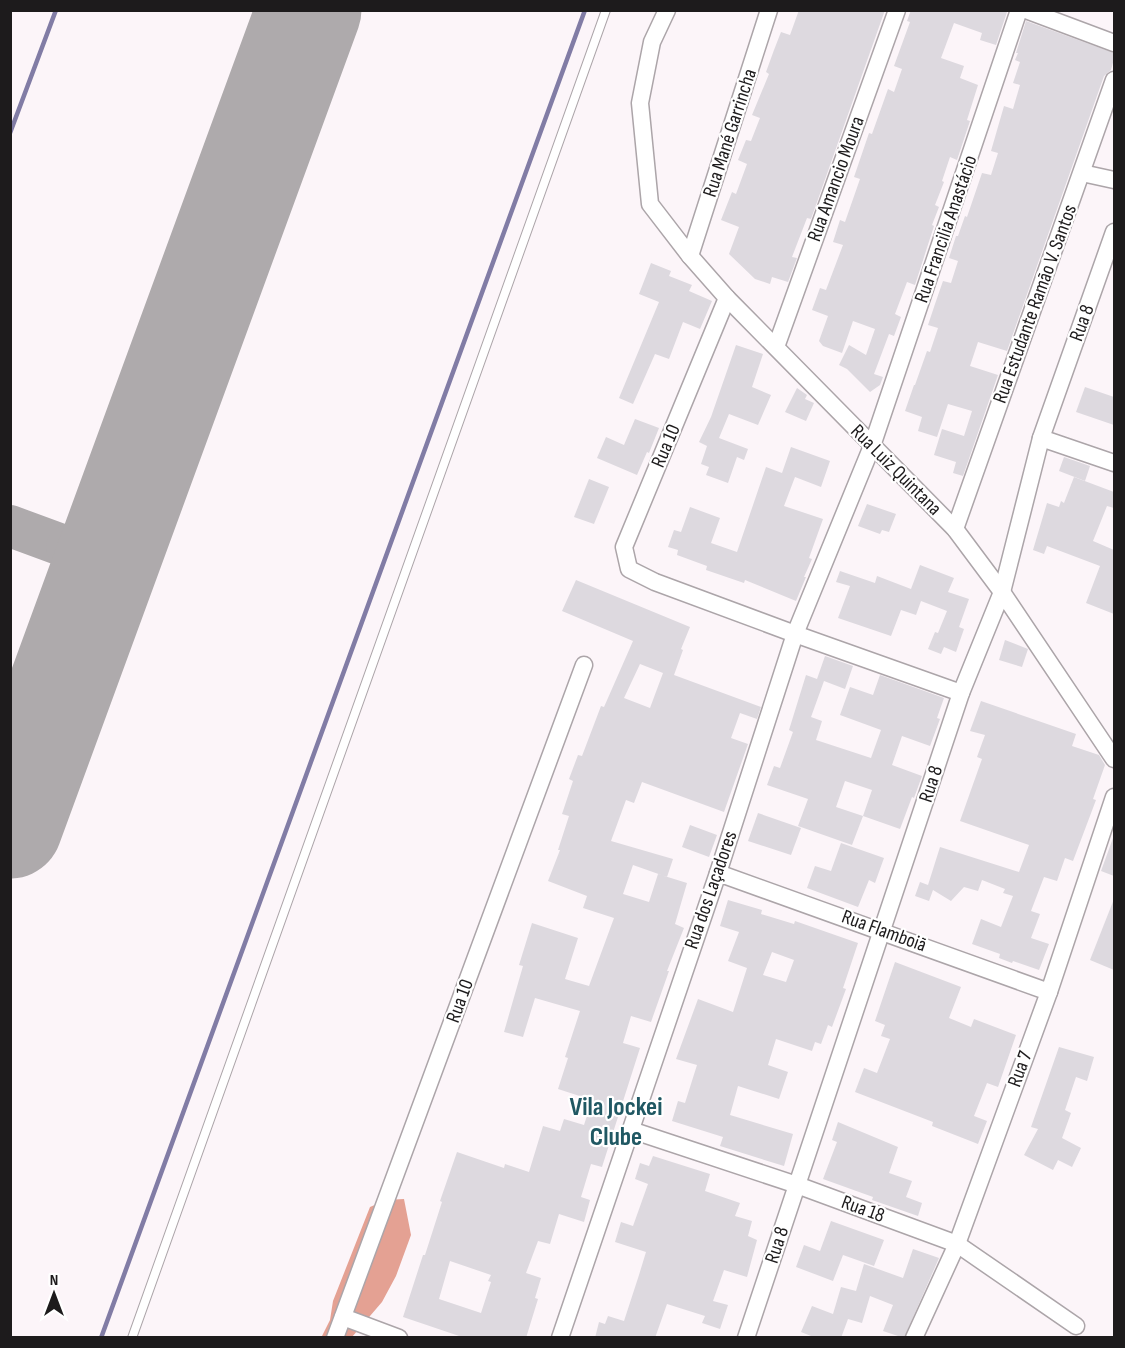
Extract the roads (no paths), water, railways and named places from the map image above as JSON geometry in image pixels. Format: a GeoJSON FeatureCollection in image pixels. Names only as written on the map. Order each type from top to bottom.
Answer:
{"type":"FeatureCollection","features":[{"type":"Feature","properties":{"kind":"street","name":"Rua Luiz Quintana"},"geometry":{"type":"LineString","coordinates":[[667,10],[652,42],[640,103],[650,204],[690,256],[727,298],[955,529],[1002,592],[1114,759]]}},
{"type":"Feature","properties":{"kind":"street","name":"Rua Mané Garrincha"},"geometry":{"type":"LineString","coordinates":[[690,256],[769,10]]}},
{"type":"Feature","properties":{"kind":"street","name":"Rua Amancio Moura"},"geometry":{"type":"LineString","coordinates":[[776,347],[897,10]]}},
{"type":"Feature","properties":{"kind":"street","name":"Rua Francilia Anastácio"},"geometry":{"type":"LineString","coordinates":[[872,446],[1019,10]]}},
{"type":"Feature","properties":{"kind":"street"},"geometry":{"type":"LineString","coordinates":[[1026,10],[1114,43]]}},
{"type":"Feature","properties":{"kind":"street","name":"Rua Estudante Ramão V. Santos"},"geometry":{"type":"LineString","coordinates":[[955,529],[1114,80]]}},
{"type":"Feature","properties":{"kind":"street"},"geometry":{"type":"LineString","coordinates":[[1082,173],[1114,180]]}},
{"type":"Feature","properties":{"kind":"street","name":"Rua 8"},"geometry":{"type":"LineString","coordinates":[[746,1338],[961,693],[1002,592],[1041,438],[1114,232]]}},
{"type":"Feature","properties":{"kind":"street","name":"Rua 10"},"geometry":{"type":"LineString","coordinates":[[727,298],[624,547],[629,569],[655,582],[795,634]]}},
{"type":"Feature","properties":{"kind":"street"},"geometry":{"type":"LineString","coordinates":[[1041,438],[1114,463]]}},
{"type":"Feature","properties":{"kind":"street","name":"Rua dos Laçadores"},"geometry":{"type":"LineString","coordinates":[[560,1338],[718,873],[795,634],[872,446]]}},
{"type":"Feature","properties":{"kind":"street"},"geometry":{"type":"LineString","coordinates":[[795,634],[961,693]]}},
{"type":"Feature","properties":{"kind":"street","name":"Rua 10"},"geometry":{"type":"LineString","coordinates":[[335,1338],[584,665]]}},
{"type":"Feature","properties":{"kind":"street","name":"Rua 7"},"geometry":{"type":"LineString","coordinates":[[914,1338],[957,1244],[1049,992],[1114,796]]}},
{"type":"Feature","properties":{"kind":"street","name":"Rua Flamboiã"},"geometry":{"type":"LineString","coordinates":[[718,873],[882,930],[1049,992]]}},
{"type":"Feature","properties":{"kind":"street","name":"Rua 18"},"geometry":{"type":"LineString","coordinates":[[631,1130],[797,1185],[957,1244],[1076,1326]]}},
{"type":"Feature","properties":{"kind":"street"},"geometry":{"type":"LineString","coordinates":[[343,1317],[399,1338]]}},
{"type":"Feature","properties":{"kind":"lane"},"geometry":{"type":"LineString","coordinates":[[132,1338],[606,10]]}},
{"type":"Feature","properties":{"kind":"waterway"},"geometry":{"type":"LineString","coordinates":[[10,133],[56,10]]}},
{"type":"Feature","properties":{"kind":"waterway"},"geometry":{"type":"LineString","coordinates":[[101,1338],[585,10]]}},
{"type":"Feature","properties":{"kind":"district","name":"Vila Jockei Clube"},"geometry":{"type":"Point","coordinates":[616,1122]}}]}
